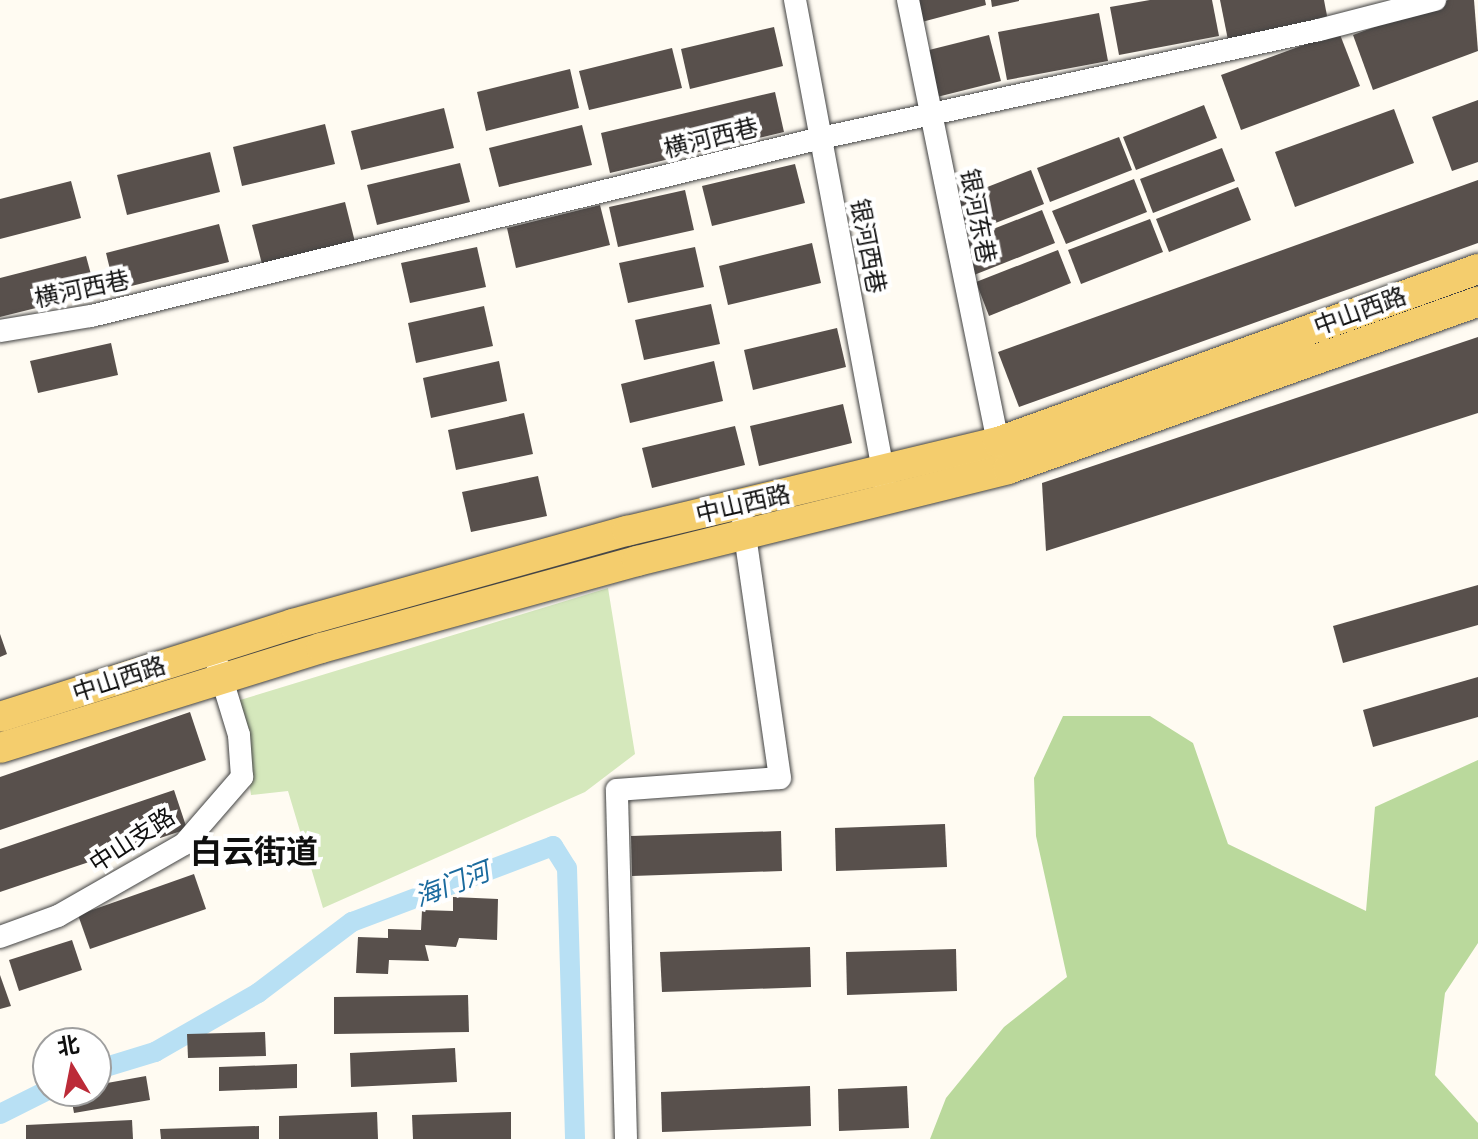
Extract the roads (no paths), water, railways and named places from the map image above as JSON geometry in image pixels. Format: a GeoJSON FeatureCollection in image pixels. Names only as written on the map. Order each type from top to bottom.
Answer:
{"type":"FeatureCollection","features":[{"type":"Feature","properties":{"kind":"main road","name":"中山西路"},"geometry":{"type":"LineString","coordinates":[[0,748],[222,679],[744,535],[1478,269]]}},
{"type":"Feature","properties":{"kind":"main road","name":"中山西路"},"geometry":{"type":"LineString","coordinates":[[0,717],[213,650],[627,531],[741,505],[1008,469],[1478,302]]}},
{"type":"Feature","properties":{"kind":"street","name":"银河西巷"},"geometry":{"type":"LineString","coordinates":[[795,0],[886,486]]}},
{"type":"Feature","properties":{"kind":"street","name":"银河东巷"},"geometry":{"type":"LineString","coordinates":[[908,0],[998,442]]}},
{"type":"Feature","properties":{"kind":"street","name":"横河西巷"},"geometry":{"type":"LineString","coordinates":[[0,331],[91,316],[821,138],[932,117],[1435,0]]}},
{"type":"Feature","properties":{"kind":"street"},"geometry":{"type":"LineString","coordinates":[[626,1139],[617,790],[780,778],[741,505]]}},
{"type":"Feature","properties":{"kind":"street","name":"中山支路"},"geometry":{"type":"LineString","coordinates":[[0,937],[58,916],[184,844],[242,777],[239,735],[213,650]]}},
{"type":"Feature","properties":{"kind":"waterway","name":"海门河"},"geometry":{"type":"LineString","coordinates":[[112,1065],[155,1052],[258,993],[352,922],[553,846],[567,868],[575,1139]]}},
{"type":"Feature","properties":{"kind":"waterway","name":"海门河"},"geometry":{"type":"LineString","coordinates":[[0,1114],[32,1098]]}},
{"type":"Feature","properties":{"kind":"district","name":"白云街道"},"geometry":{"type":"Point","coordinates":[254,851]}}]}
